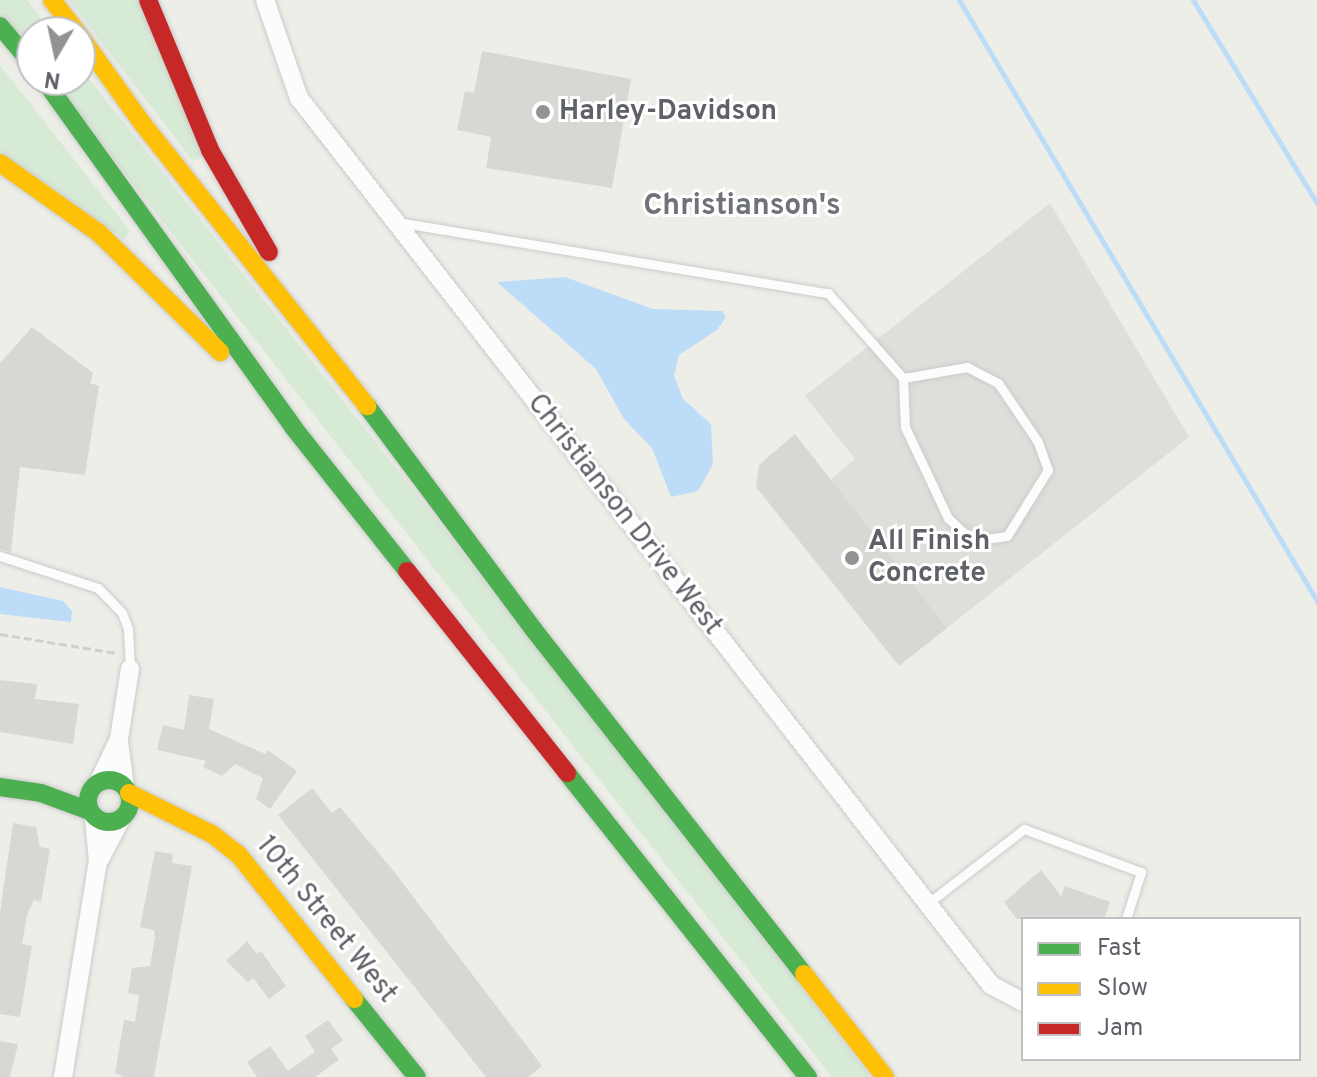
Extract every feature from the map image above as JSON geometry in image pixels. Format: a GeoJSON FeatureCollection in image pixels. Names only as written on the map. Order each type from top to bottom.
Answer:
{"type":"FeatureCollection","features":[{"type":"Feature","properties":{"kind":"main road"},"geometry":{"type":"LineString","coordinates":[[52,0],[65,16]]}},
{"type":"Feature","properties":{"kind":"main road"},"geometry":{"type":"LineString","coordinates":[[148,0],[210,150],[353,388]]}},
{"type":"Feature","properties":{"kind":"main road"},"geometry":{"type":"LineString","coordinates":[[0,26],[16,45]]}},
{"type":"Feature","properties":{"kind":"main road"},"geometry":{"type":"LineString","coordinates":[[96,58],[142,123],[353,388],[534,630],[885,1077]]}},
{"type":"Feature","properties":{"kind":"main road"},"geometry":{"type":"LineString","coordinates":[[55,96],[270,396],[808,1077]]}},
{"type":"Feature","properties":{"kind":"main road"},"geometry":{"type":"LineString","coordinates":[[0,163],[99,233],[270,396]]}},
{"type":"Feature","properties":{"kind":"main road"},"geometry":{"type":"LineString","coordinates":[[0,787],[41,793],[107,822],[123,816],[127,790],[113,780],[41,793]]}},
{"type":"Feature","properties":{"kind":"main road"},"geometry":{"type":"LineString","coordinates":[[92,814],[87,799],[96,783]]}},
{"type":"Feature","properties":{"kind":"main road","name":"10th Street West"},"geometry":{"type":"LineString","coordinates":[[127,790],[238,854],[408,1074]]}},
{"type":"Feature","properties":{"kind":"main road","name":"10th Street West"},"geometry":{"type":"LineString","coordinates":[[123,816],[177,817]]}},
{"type":"Feature","properties":{"kind":"street","name":"Christianson Drive West"},"geometry":{"type":"LineString","coordinates":[[265,0],[299,98],[991,985],[1021,1001]]}},
{"type":"Feature","properties":{"kind":"street"},"geometry":{"type":"LineString","coordinates":[[127,790],[119,739],[131,663]]}},
{"type":"Feature","properties":{"kind":"street"},"geometry":{"type":"LineString","coordinates":[[96,783],[119,739]]}},
{"type":"Feature","properties":{"kind":"street"},"geometry":{"type":"LineString","coordinates":[[63,1077],[98,862],[92,814]]}},
{"type":"Feature","properties":{"kind":"street"},"geometry":{"type":"LineString","coordinates":[[98,862],[123,816]]}},
{"type":"Feature","properties":{"kind":"lane"},"geometry":{"type":"LineString","coordinates":[[394,221],[828,293],[903,378],[905,427],[948,518],[975,536],[1007,536],[1048,470],[1038,442],[998,383],[967,367],[903,378]]}},
{"type":"Feature","properties":{"kind":"lane"},"geometry":{"type":"LineString","coordinates":[[0,556],[98,588],[122,613],[131,663]]}},
{"type":"Feature","properties":{"kind":"lane"},"geometry":{"type":"LineString","coordinates":[[927,904],[1024,829],[1141,872],[1127,917]]}},
{"type":"Feature","properties":{"kind":"path"},"geometry":{"type":"LineString","coordinates":[[0,634],[131,663]]}},
{"type":"Feature","properties":{"kind":"shaded area"},"geometry":{"type":"Polygon","coordinates":[[[1050,203],[1189,437],[947,628],[830,480],[855,459],[805,396],[1050,203]]]}},
{"type":"Feature","properties":{"kind":"green space"},"geometry":{"type":"Polygon","coordinates":[[[0,0],[27,0],[40,16],[16,16],[16,35],[0,15],[0,0]]]}},
{"type":"Feature","properties":{"kind":"green space"},"geometry":{"type":"Polygon","coordinates":[[[69,0],[138,0],[205,155],[193,161],[96,35],[96,16],[81,16],[69,0]]]}},
{"type":"Feature","properties":{"kind":"green space"},"geometry":{"type":"Polygon","coordinates":[[[0,65],[16,85],[16,96],[24,96],[130,231],[125,240],[0,152],[0,65]]]}},
{"type":"Feature","properties":{"kind":"green space"},"geometry":{"type":"Polygon","coordinates":[[[96,87],[871,1077],[832,1077],[65,96],[96,96],[96,87]]]}},
{"type":"Feature","properties":{"kind":"water"},"geometry":{"type":"Polygon","coordinates":[[[565,277],[653,309],[722,311],[726,317],[717,330],[679,355],[674,376],[683,399],[711,424],[713,464],[698,491],[671,497],[652,448],[624,419],[596,369],[497,282],[565,277]]]}},
{"type":"Feature","properties":{"kind":"water"},"geometry":{"type":"Polygon","coordinates":[[[0,587],[63,601],[72,611],[71,622],[0,614],[0,587]]]}},
{"type":"Feature","properties":{"kind":"building","name":"Harley-Davidson"},"geometry":{"type":"Polygon","coordinates":[[[482,51],[631,79],[612,188],[486,168],[491,137],[457,130],[465,91],[474,93],[482,51]]]}},
{"type":"Feature","properties":{"kind":"building"},"geometry":{"type":"Polygon","coordinates":[[[32,327],[93,373],[90,383],[99,386],[85,475],[20,467],[11,552],[0,549],[0,363],[32,327]]]}},
{"type":"Feature","properties":{"kind":"building","name":"All Finish Concrete"},"geometry":{"type":"Polygon","coordinates":[[[795,434],[947,628],[899,666],[756,487],[759,465],[795,434]]]}},
{"type":"Feature","properties":{"kind":"building"},"geometry":{"type":"Polygon","coordinates":[[[0,680],[37,684],[35,699],[79,704],[73,744],[0,732],[0,680]]]}},
{"type":"Feature","properties":{"kind":"building"},"geometry":{"type":"Polygon","coordinates":[[[189,695],[214,699],[209,729],[265,754],[268,750],[297,771],[270,809],[256,799],[263,778],[235,764],[222,776],[203,767],[206,761],[157,750],[163,725],[184,730],[189,695]]]}},
{"type":"Feature","properties":{"kind":"building"},"geometry":{"type":"Polygon","coordinates":[[[312,788],[332,813],[340,807],[392,869],[542,1066],[528,1077],[486,1077],[278,815],[312,788]]]}},
{"type":"Feature","properties":{"kind":"building"},"geometry":{"type":"Polygon","coordinates":[[[13,823],[36,827],[40,847],[50,849],[41,902],[34,900],[27,915],[22,944],[32,946],[20,1017],[0,1014],[0,912],[13,823]]]}},
{"type":"Feature","properties":{"kind":"building"},"geometry":{"type":"Polygon","coordinates":[[[155,851],[173,854],[172,863],[192,866],[154,1077],[124,1077],[115,1073],[124,1020],[135,1022],[139,995],[128,993],[132,968],[150,966],[155,937],[154,930],[140,927],[155,851]]]}},
{"type":"Feature","properties":{"kind":"building"},"geometry":{"type":"Polygon","coordinates":[[[1041,870],[1061,896],[1065,886],[1110,902],[1105,917],[1017,919],[1004,902],[1041,870]]]}},
{"type":"Feature","properties":{"kind":"building"},"geometry":{"type":"Polygon","coordinates":[[[247,941],[257,954],[261,951],[286,986],[269,999],[253,978],[248,982],[226,961],[247,941]]]}},
{"type":"Feature","properties":{"kind":"building"},"geometry":{"type":"Polygon","coordinates":[[[328,1020],[343,1040],[331,1049],[339,1060],[315,1077],[257,1077],[247,1062],[270,1046],[288,1071],[315,1052],[305,1036],[328,1020]]]}},
{"type":"Feature","properties":{"kind":"building"},"geometry":{"type":"Polygon","coordinates":[[[0,1041],[18,1044],[10,1077],[0,1077],[0,1041]]]}},
{"type":"Feature","properties":{"kind":"waterway"},"geometry":{"type":"LineString","coordinates":[[959,0],[1317,601]]}},
{"type":"Feature","properties":{"kind":"waterway"},"geometry":{"type":"LineString","coordinates":[[1193,0],[1317,203]]}},
{"type":"Feature","properties":{"kind":"traffic: fast"},"geometry":{"type":"LineString","coordinates":[[0,26],[16,45]]}},
{"type":"Feature","properties":{"kind":"traffic: fast"},"geometry":{"type":"LineString","coordinates":[[55,96],[293,427],[407,571]]}},
{"type":"Feature","properties":{"kind":"traffic: fast"},"geometry":{"type":"LineString","coordinates":[[367,406],[534,630],[804,974]]}},
{"type":"Feature","properties":{"kind":"traffic: fast"},"geometry":{"type":"LineString","coordinates":[[567,773],[808,1077]]}},
{"type":"Feature","properties":{"kind":"traffic: fast"},"geometry":{"type":"LineString","coordinates":[[109,780],[124,786],[130,801],[124,816],[109,822],[94,816],[88,801],[94,786],[109,780]]}},
{"type":"Feature","properties":{"kind":"traffic: fast"},"geometry":{"type":"LineString","coordinates":[[0,787],[41,793],[90,811]]}},
{"type":"Feature","properties":{"kind":"traffic: fast"},"geometry":{"type":"LineString","coordinates":[[354,999],[417,1077]]}},
{"type":"Feature","properties":{"kind":"traffic: slow"},"geometry":{"type":"LineString","coordinates":[[52,0],[64,16]]}},
{"type":"Feature","properties":{"kind":"traffic: slow"},"geometry":{"type":"LineString","coordinates":[[96,58],[142,123],[367,406]]}},
{"type":"Feature","properties":{"kind":"traffic: slow"},"geometry":{"type":"LineString","coordinates":[[0,163],[99,233],[220,352]]}},
{"type":"Feature","properties":{"kind":"traffic: slow"},"geometry":{"type":"LineString","coordinates":[[129,793],[212,834],[238,854],[354,999]]}},
{"type":"Feature","properties":{"kind":"traffic: slow"},"geometry":{"type":"LineString","coordinates":[[804,974],[885,1077]]}},
{"type":"Feature","properties":{"kind":"traffic: jam"},"geometry":{"type":"LineString","coordinates":[[148,0],[210,150],[269,252]]}},
{"type":"Feature","properties":{"kind":"traffic: jam"},"geometry":{"type":"LineString","coordinates":[[407,571],[567,773]]}},
{"type":"Feature","properties":{"kind":"place","name":"Harley-Davidson"},"geometry":{"type":"Point","coordinates":[543,112]}},
{"type":"Feature","properties":{"kind":"place","name":"All Finish Concrete"},"geometry":{"type":"Point","coordinates":[852,558]}},
{"type":"Feature","properties":{"kind":"district","name":"Christianson's"},"geometry":{"type":"Point","coordinates":[742,207]}}]}
